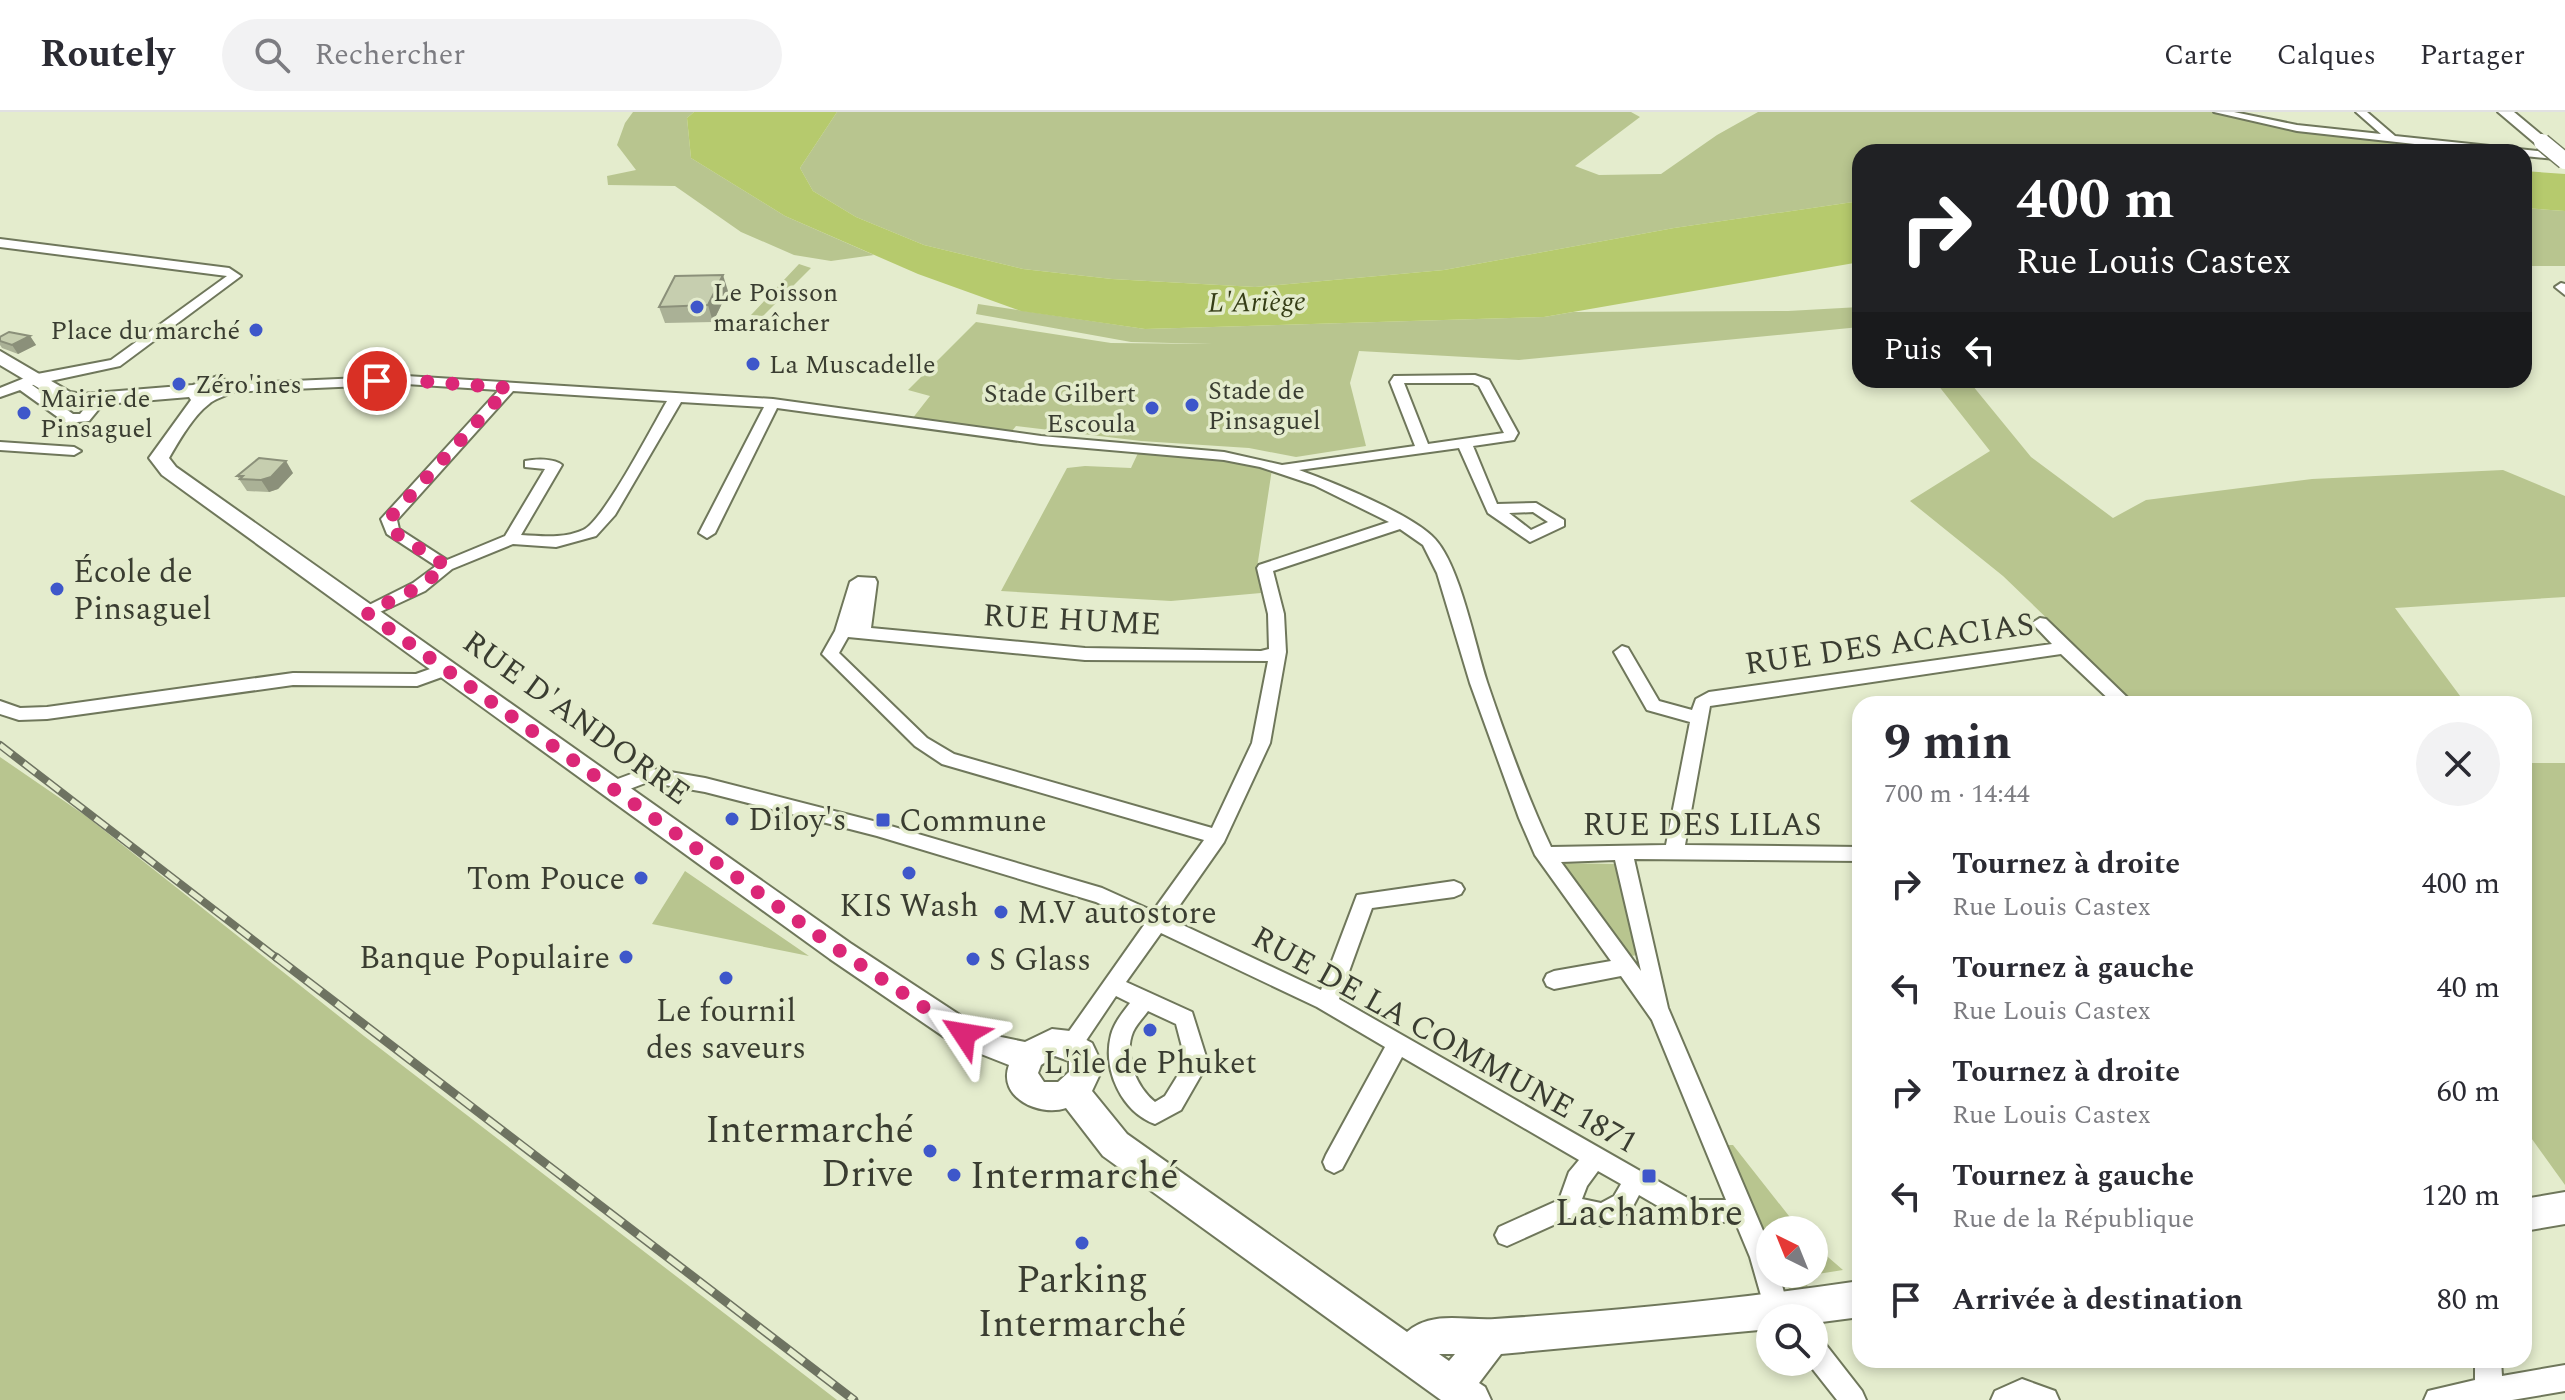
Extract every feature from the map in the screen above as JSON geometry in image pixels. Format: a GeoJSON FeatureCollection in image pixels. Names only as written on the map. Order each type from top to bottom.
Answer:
{"type":"FeatureCollection","features":[{"type":"Feature","properties":{"kind":"main road"},"geometry":{"type":"LineString","coordinates":[[2505,112],[2565,159]]}},
{"type":"Feature","properties":{"kind":"main road"},"geometry":{"type":"LineString","coordinates":[[0,357],[29,381],[64,397],[100,399],[216,394],[225,388]]}},
{"type":"Feature","properties":{"kind":"main road","name":"RUE D'ANDORRE"},"geometry":{"type":"LineString","coordinates":[[200,394],[162,452],[161,464],[938,1018],[997,1049],[1028,1056]]}},
{"type":"Feature","properties":{"kind":"main road"},"geometry":{"type":"LineString","coordinates":[[1052,1042],[1071,1044],[1084,1057],[1086,1066],[1085,1075],[1072,1091],[1044,1097],[1029,1089],[1022,1073],[1028,1056],[1052,1042]]}},
{"type":"Feature","properties":{"kind":"main road"},"geometry":{"type":"LineString","coordinates":[[1072,1091],[1115,1145],[1463,1393],[1492,1337]]}},
{"type":"Feature","properties":{"kind":"main road"},"geometry":{"type":"LineString","coordinates":[[2532,1214],[2565,1208]]}},
{"type":"Feature","properties":{"kind":"main road"},"geometry":{"type":"LineString","coordinates":[[1828,1305],[1852,1301]]}},
{"type":"Feature","properties":{"kind":"main road"},"geometry":{"type":"LineString","coordinates":[[1410,1354],[1428,1338],[1492,1337],[1756,1316]]}},
{"type":"Feature","properties":{"kind":"street"},"geometry":{"type":"LineString","coordinates":[[2219,112],[2297,128],[2440,144]]}},
{"type":"Feature","properties":{"kind":"street"},"geometry":{"type":"LineString","coordinates":[[2361,112],[2393,139]]}},
{"type":"Feature","properties":{"kind":"street"},"geometry":{"type":"LineString","coordinates":[[2532,154],[2565,159]]}},
{"type":"Feature","properties":{"kind":"street"},"geometry":{"type":"LineString","coordinates":[[0,243],[229,272],[235,276],[115,363],[29,381],[0,393]]}},
{"type":"Feature","properties":{"kind":"street"},"geometry":{"type":"LineString","coordinates":[[1283,469],[1509,437],[1511,433],[1484,383],[1475,379],[1405,376],[1397,382],[1423,449]]}},
{"type":"Feature","properties":{"kind":"street"},"geometry":{"type":"LineString","coordinates":[[225,388],[406,380],[773,403],[1041,440],[1224,456],[1283,469],[1319,482],[1402,523],[1429,542],[1445,573],[1479,683],[1528,818],[1545,855],[1661,1015]]}},
{"type":"Feature","properties":{"kind":"street"},"geometry":{"type":"LineString","coordinates":[[29,381],[66,414],[66,419],[84,418]]}},
{"type":"Feature","properties":{"kind":"street"},"geometry":{"type":"LineString","coordinates":[[446,566],[392,531],[389,519],[508,388]]}},
{"type":"Feature","properties":{"kind":"street"},"geometry":{"type":"LineString","coordinates":[[367,613],[419,587],[446,566],[511,539],[556,542],[591,533],[607,515],[676,398]]}},
{"type":"Feature","properties":{"kind":"street"},"geometry":{"type":"LineString","coordinates":[[45,450],[84,418],[100,399]]}},
{"type":"Feature","properties":{"kind":"street"},"geometry":{"type":"LineString","coordinates":[[707,533],[773,403]]}},
{"type":"Feature","properties":{"kind":"street"},"geometry":{"type":"LineString","coordinates":[[1465,445],[1493,510]]}},
{"type":"Feature","properties":{"kind":"street"},"geometry":{"type":"LineString","coordinates":[[0,446],[74,451]]}},
{"type":"Feature","properties":{"kind":"street"},"geometry":{"type":"LineString","coordinates":[[1319,482],[1318,471],[1329,462]]}},
{"type":"Feature","properties":{"kind":"street"},"geometry":{"type":"LineString","coordinates":[[511,539],[555,465],[530,464]]}},
{"type":"Feature","properties":{"kind":"street"},"geometry":{"type":"LineString","coordinates":[[1071,1044],[1217,837],[1261,743],[1278,652],[1276,614],[1265,568],[1402,523]]}},
{"type":"Feature","properties":{"kind":"street","name":"RUE DES ACACIAS"},"geometry":{"type":"LineString","coordinates":[[2040,623],[2065,648]]}},
{"type":"Feature","properties":{"kind":"street","name":"RUE HUME"},"geometry":{"type":"LineString","coordinates":[[1217,837],[948,759],[921,742],[830,654],[853,632],[1085,654],[1262,657],[1278,652]]}},
{"type":"Feature","properties":{"kind":"street"},"geometry":{"type":"LineString","coordinates":[[2065,648],[2116,696]]}},
{"type":"Feature","properties":{"kind":"street","name":"RUE DES ACACIAS"},"geometry":{"type":"LineString","coordinates":[[1700,718],[1702,703],[1709,698],[2065,648]]}},
{"type":"Feature","properties":{"kind":"street"},"geometry":{"type":"LineString","coordinates":[[1622,652],[1653,706],[1700,718],[1674,853]]}},
{"type":"Feature","properties":{"kind":"street"},"geometry":{"type":"LineString","coordinates":[[0,707],[19,714],[47,713],[293,679],[356,677],[417,680],[447,669]]}},
{"type":"Feature","properties":{"kind":"street","name":"RUE DE LA COMMUNE 1871"},"geometry":{"type":"LineString","coordinates":[[614,788],[647,775],[705,785],[1047,877],[1102,896],[1324,1001],[1635,1181],[1696,1213],[1741,1210]]}},
{"type":"Feature","properties":{"kind":"street"},"geometry":{"type":"LineString","coordinates":[[1623,852],[1661,1015],[1741,1210],[1784,1304]]}},
{"type":"Feature","properties":{"kind":"street","name":"RUE DES LILAS"},"geometry":{"type":"LineString","coordinates":[[1545,855],[1623,852],[1852,854]]}},
{"type":"Feature","properties":{"kind":"street"},"geometry":{"type":"LineString","coordinates":[[1324,1001],[1332,993],[1364,901],[1454,889]]}},
{"type":"Feature","properties":{"kind":"street"},"geometry":{"type":"LineString","coordinates":[[1554,980],[1626,967]]}},
{"type":"Feature","properties":{"kind":"street"},"geometry":{"type":"LineString","coordinates":[[1112,985],[1185,1018],[1197,1063],[1173,1103],[1155,1114],[1144,1110],[1127,1090],[1121,1036],[1144,1000]]}},
{"type":"Feature","properties":{"kind":"street"},"geometry":{"type":"LineString","coordinates":[[1334,1162],[1399,1042]]}},
{"type":"Feature","properties":{"kind":"street"},"geometry":{"type":"LineString","coordinates":[[1568,1207],[1577,1180],[1596,1157]]}},
{"type":"Feature","properties":{"kind":"street"},"geometry":{"type":"LineString","coordinates":[[1507,1235],[1568,1207],[1603,1215],[1622,1204],[1635,1181]]}},
{"type":"Feature","properties":{"kind":"street"},"geometry":{"type":"LineString","coordinates":[[1828,1368],[1853,1400]]}},
{"type":"Feature","properties":{"kind":"street"},"geometry":{"type":"LineString","coordinates":[[2486,1392],[2489,1368]]}},
{"type":"Feature","properties":{"kind":"street"},"geometry":{"type":"LineString","coordinates":[[2437,1400],[2565,1378]]}},
{"type":"Feature","properties":{"kind":"street"},"geometry":{"type":"LineString","coordinates":[[2004,1400],[2022,1392],[2046,1400]]}},
{"type":"Feature","properties":{"kind":"shaded area"},"geometry":{"type":"Polygon","coordinates":[[[633,112],[694,112],[687,118],[691,158],[785,216],[874,255],[831,261],[794,255],[741,232],[675,186],[608,185],[607,176],[636,170],[617,145],[633,112]]]}},
{"type":"Feature","properties":{"kind":"shaded area"},"geometry":{"type":"Polygon","coordinates":[[[837,112],[1631,112],[1640,117],[1575,166],[1599,175],[1661,174],[1717,135],[1758,112],[2214,112],[2300,130],[2391,140],[2395,144],[1852,144],[1852,202],[1674,228],[1444,270],[1255,287],[1112,279],[1023,269],[924,245],[856,217],[813,191],[800,168],[837,112]]]}},
{"type":"Feature","properties":{"kind":"shaded area"},"geometry":{"type":"Polygon","coordinates":[[[2532,209],[2565,211],[2565,266],[2532,266],[2532,209]]]}},
{"type":"Feature","properties":{"kind":"shaded area"},"geometry":{"type":"Polygon","coordinates":[[[799,264],[811,268],[763,316],[751,315],[799,264]]]}},
{"type":"Feature","properties":{"kind":"shaded area"},"geometry":{"type":"Polygon","coordinates":[[[978,304],[1145,329],[1544,317],[1573,312],[1788,311],[1852,307],[1852,328],[1519,360],[1359,351],[1350,383],[1366,446],[1296,457],[1249,448],[1141,441],[1016,426],[1012,431],[912,419],[930,396],[908,390],[976,322],[1111,343],[1212,344],[1131,342],[976,314],[978,304]]]}},
{"type":"Feature","properties":{"kind":"shaded area"},"geometry":{"type":"Polygon","coordinates":[[[1940,388],[1975,388],[2031,457],[2113,518],[2146,500],[2312,479],[2503,470],[2565,496],[2565,597],[2395,608],[2460,696],[2128,696],[2003,576],[1910,501],[1990,451],[1940,388]]]}},
{"type":"Feature","properties":{"kind":"shaded area"},"geometry":{"type":"Polygon","coordinates":[[[1138,453],[1217,459],[1272,469],[1257,568],[1261,593],[1171,601],[1001,591],[1067,468],[1131,468],[1138,453]]]}},
{"type":"Feature","properties":{"kind":"shaded area"},"geometry":{"type":"Polygon","coordinates":[[[0,757],[86,816],[364,1036],[837,1400],[0,1400],[0,757]]]}},
{"type":"Feature","properties":{"kind":"shaded area"},"geometry":{"type":"Polygon","coordinates":[[[2532,763],[2565,763],[2565,1185],[2532,1139],[2532,763]]]}},
{"type":"Feature","properties":{"kind":"shaded area"},"geometry":{"type":"Polygon","coordinates":[[[1557,863],[1619,864],[1638,955],[1631,956],[1557,863]]]}},
{"type":"Feature","properties":{"kind":"shaded area"},"geometry":{"type":"Polygon","coordinates":[[[685,871],[809,956],[652,924],[685,871]]]}},
{"type":"Feature","properties":{"kind":"shaded area"},"geometry":{"type":"Polygon","coordinates":[[[1728,1145],[1733,1145],[1789,1216],[1757,1216],[1728,1145]]]}},
{"type":"Feature","properties":{"kind":"shaded area"},"geometry":{"type":"Polygon","coordinates":[[[1828,1257],[1843,1270],[1828,1272],[1828,1257]]]}},
{"type":"Feature","properties":{"kind":"shaded area"},"geometry":{"type":"Polygon","coordinates":[[[1788,1288],[1808,1288],[1804,1293],[1788,1288]]]}},
{"type":"Feature","properties":{"kind":"water","name":"L'Ariège"},"geometry":{"type":"Polygon","coordinates":[[[694,112],[837,112],[800,168],[813,191],[856,217],[924,245],[1023,269],[1112,279],[1255,287],[1444,270],[1674,228],[1852,202],[1852,263],[1544,317],[1145,329],[1021,311],[918,274],[785,216],[691,158],[687,118],[694,112]]]}},
{"type":"Feature","properties":{"kind":"water"},"geometry":{"type":"Polygon","coordinates":[[[2532,172],[2565,174],[2565,211],[2532,209],[2532,172]]]}},
{"type":"Feature","properties":{"kind":"building"},"geometry":{"type":"Polygon","coordinates":[[[723,275],[708,305],[659,307],[675,276],[723,275]]]}},
{"type":"Feature","properties":{"kind":"building"},"geometry":{"type":"Polygon","coordinates":[[[9,332],[30,336],[12,345],[0,341],[0,337],[9,332]]]}},
{"type":"Feature","properties":{"kind":"building"},"geometry":{"type":"Polygon","coordinates":[[[259,458],[286,461],[271,477],[261,480],[240,479],[243,476],[237,476],[259,458]]]}},
{"type":"Feature","properties":{"kind":"railway"},"geometry":{"type":"LineString","coordinates":[[0,745],[278,959]]}},
{"type":"Feature","properties":{"kind":"railway"},"geometry":{"type":"LineString","coordinates":[[276,957],[854,1400]]}},
{"type":"Feature","properties":{"kind":"place","name":"Le Poisson maraîcher"},"geometry":{"type":"Point","coordinates":[697,307]}},
{"type":"Feature","properties":{"kind":"place","name":"Place du marché"},"geometry":{"type":"Point","coordinates":[256,330]}},
{"type":"Feature","properties":{"kind":"place","name":"La Muscadelle"},"geometry":{"type":"Point","coordinates":[753,364]}},
{"type":"Feature","properties":{"kind":"place","name":"Zéro'ines"},"geometry":{"type":"Point","coordinates":[179,384]}},
{"type":"Feature","properties":{"kind":"place","name":"Stade de Pinsaguel"},"geometry":{"type":"Point","coordinates":[1192,405]}},
{"type":"Feature","properties":{"kind":"place","name":"Stade Gilbert Escoula"},"geometry":{"type":"Point","coordinates":[1152,408]}},
{"type":"Feature","properties":{"kind":"place","name":"Mairie de Pinsaguel"},"geometry":{"type":"Point","coordinates":[24,413]}},
{"type":"Feature","properties":{"kind":"place","name":"École de Pinsaguel"},"geometry":{"type":"Point","coordinates":[57,589]}},
{"type":"Feature","properties":{"kind":"place","name":"Diloy's"},"geometry":{"type":"Point","coordinates":[732,819]}},
{"type":"Feature","properties":{"kind":"place","name":"Commune"},"geometry":{"type":"Point","coordinates":[883,820]}},
{"type":"Feature","properties":{"kind":"place","name":"KIS Wash"},"geometry":{"type":"Point","coordinates":[909,873]}},
{"type":"Feature","properties":{"kind":"place","name":"Tom Pouce"},"geometry":{"type":"Point","coordinates":[641,878]}},
{"type":"Feature","properties":{"kind":"place","name":"M.V autostore"},"geometry":{"type":"Point","coordinates":[1001,912]}},
{"type":"Feature","properties":{"kind":"place","name":"Banque Populaire"},"geometry":{"type":"Point","coordinates":[626,957]}},
{"type":"Feature","properties":{"kind":"place","name":"S Glass"},"geometry":{"type":"Point","coordinates":[973,959]}},
{"type":"Feature","properties":{"kind":"place","name":"Le fournil des saveurs"},"geometry":{"type":"Point","coordinates":[726,978]}},
{"type":"Feature","properties":{"kind":"place","name":"L'île de Phuket"},"geometry":{"type":"Point","coordinates":[1150,1030]}},
{"type":"Feature","properties":{"kind":"place","name":"Intermarché Drive"},"geometry":{"type":"Point","coordinates":[930,1151]}},
{"type":"Feature","properties":{"kind":"place","name":"Intermarché"},"geometry":{"type":"Point","coordinates":[954,1175]}},
{"type":"Feature","properties":{"kind":"place","name":"Lachambre"},"geometry":{"type":"Point","coordinates":[1649,1176]}},
{"type":"Feature","properties":{"kind":"place","name":"Parking Intermarché"},"geometry":{"type":"Point","coordinates":[1082,1243]}},
{"type":"Feature","properties":{"kind":"route"},"geometry":{"type":"LineString","coordinates":[[377,381],[406,380],[508,388],[389,519],[392,531],[446,566],[419,587],[367,613],[840,951],[964,1034]]}}]}
